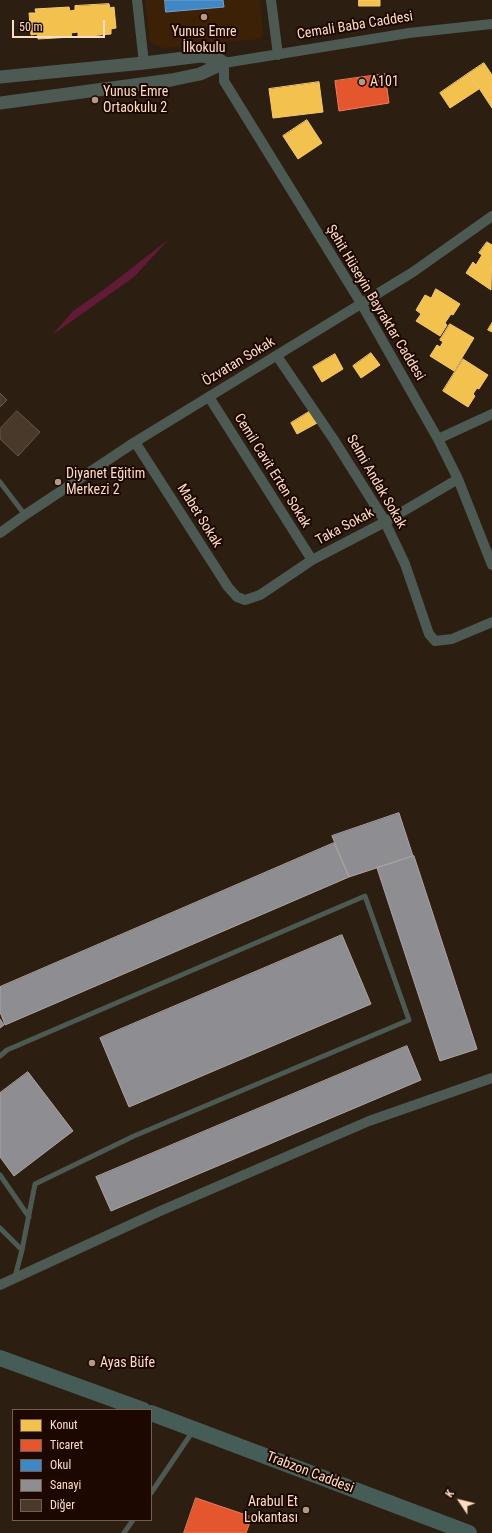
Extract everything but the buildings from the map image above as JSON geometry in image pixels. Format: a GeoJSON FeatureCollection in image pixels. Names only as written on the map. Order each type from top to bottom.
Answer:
{"type":"FeatureCollection","features":[{"type":"Feature","properties":{"kind":"main road"},"geometry":{"type":"LineString","coordinates":[[0,1358],[140,1409]]}},
{"type":"Feature","properties":{"kind":"main road","name":"Trabzon Caddesi"},"geometry":{"type":"LineString","coordinates":[[152,1413],[195,1428],[469,1533]]}},
{"type":"Feature","properties":{"kind":"street"},"geometry":{"type":"LineString","coordinates":[[136,0],[144,63]]}},
{"type":"Feature","properties":{"kind":"street"},"geometry":{"type":"LineString","coordinates":[[271,0],[278,54]]}},
{"type":"Feature","properties":{"kind":"street","name":"Cemali Baba Caddesi"},"geometry":{"type":"LineString","coordinates":[[0,103],[171,80],[200,74],[224,63],[409,33],[492,24]]}},
{"type":"Feature","properties":{"kind":"street","name":"Cemali Baba Caddesi"},"geometry":{"type":"LineString","coordinates":[[0,77],[202,56],[218,59],[224,63]]}},
{"type":"Feature","properties":{"kind":"street","name":"Şehit Hüseyin Bayraktar Caddesi"},"geometry":{"type":"LineString","coordinates":[[224,63],[224,81],[360,303],[438,439],[458,479],[492,565]]}},
{"type":"Feature","properties":{"kind":"street","name":"Özvatan Sokak"},"geometry":{"type":"LineString","coordinates":[[0,533],[135,442],[277,356],[360,303],[413,272],[492,216]]}},
{"type":"Feature","properties":{"kind":"street","name":"Selmi Andak Sokak"},"geometry":{"type":"LineString","coordinates":[[277,356],[334,440],[384,522],[405,564],[429,634],[436,641],[452,639],[492,622]]}},
{"type":"Feature","properties":{"kind":"street","name":"Cemil Cavit Erten Sokak"},"geometry":{"type":"LineString","coordinates":[[209,397],[312,560]]}},
{"type":"Feature","properties":{"kind":"street"},"geometry":{"type":"LineString","coordinates":[[438,439],[492,414]]}},
{"type":"Feature","properties":{"kind":"street","name":"Mabet Sokak"},"geometry":{"type":"LineString","coordinates":[[135,442],[228,587],[237,596],[245,600]]}},
{"type":"Feature","properties":{"kind":"street","name":"Taka Sokak"},"geometry":{"type":"LineString","coordinates":[[245,600],[260,595],[312,560],[384,522],[458,479]]}},
{"type":"Feature","properties":{"kind":"street"},"geometry":{"type":"LineString","coordinates":[[0,1285],[158,1212],[369,1121],[492,1078]]}},
{"type":"Feature","properties":{"kind":"lane"},"geometry":{"type":"LineString","coordinates":[[1,484],[25,515]]}},
{"type":"Feature","properties":{"kind":"lane"},"geometry":{"type":"LineString","coordinates":[[0,1056],[7,1050],[365,896],[409,1020],[134,1136],[35,1184],[15,1277]]}},
{"type":"Feature","properties":{"kind":"lane"},"geometry":{"type":"LineString","coordinates":[[0,1175],[28,1217]]}},
{"type":"Feature","properties":{"kind":"lane"},"geometry":{"type":"LineString","coordinates":[[0,1228],[22,1250]]}},
{"type":"Feature","properties":{"kind":"lane"},"geometry":{"type":"LineString","coordinates":[[152,1492],[195,1428]]}},
{"type":"Feature","properties":{"kind":"lane"},"geometry":{"type":"LineString","coordinates":[[124,1533],[131,1521]]}},
{"type":"Feature","properties":{"kind":"shaded area","name":"Yunus Emre İlkokulu"},"geometry":{"type":"Polygon","coordinates":[[[145,0],[260,0],[263,34],[260,39],[162,48],[150,42],[145,0]]]}},
{"type":"Feature","properties":{"kind":"shaded area"},"geometry":{"type":"Polygon","coordinates":[[[169,239],[134,277],[52,335],[73,311],[106,288],[169,239]]]}},
{"type":"Feature","properties":{"kind":"place","name":"Yunus Emre İlkokulu"},"geometry":{"type":"Point","coordinates":[204,17]}},
{"type":"Feature","properties":{"kind":"place","name":"A101"},"geometry":{"type":"Point","coordinates":[362,82]}},
{"type":"Feature","properties":{"kind":"place","name":"Yunus Emre Ortaokulu 2"},"geometry":{"type":"Point","coordinates":[95,100]}},
{"type":"Feature","properties":{"kind":"place","name":"Diyanet Eğitim Merkezi 2"},"geometry":{"type":"Point","coordinates":[58,482]}},
{"type":"Feature","properties":{"kind":"place","name":"Ayas Büfe"},"geometry":{"type":"Point","coordinates":[92,1363]}},
{"type":"Feature","properties":{"kind":"place","name":"Arabul Et Lokantası"},"geometry":{"type":"Point","coordinates":[306,1510]}}]}
